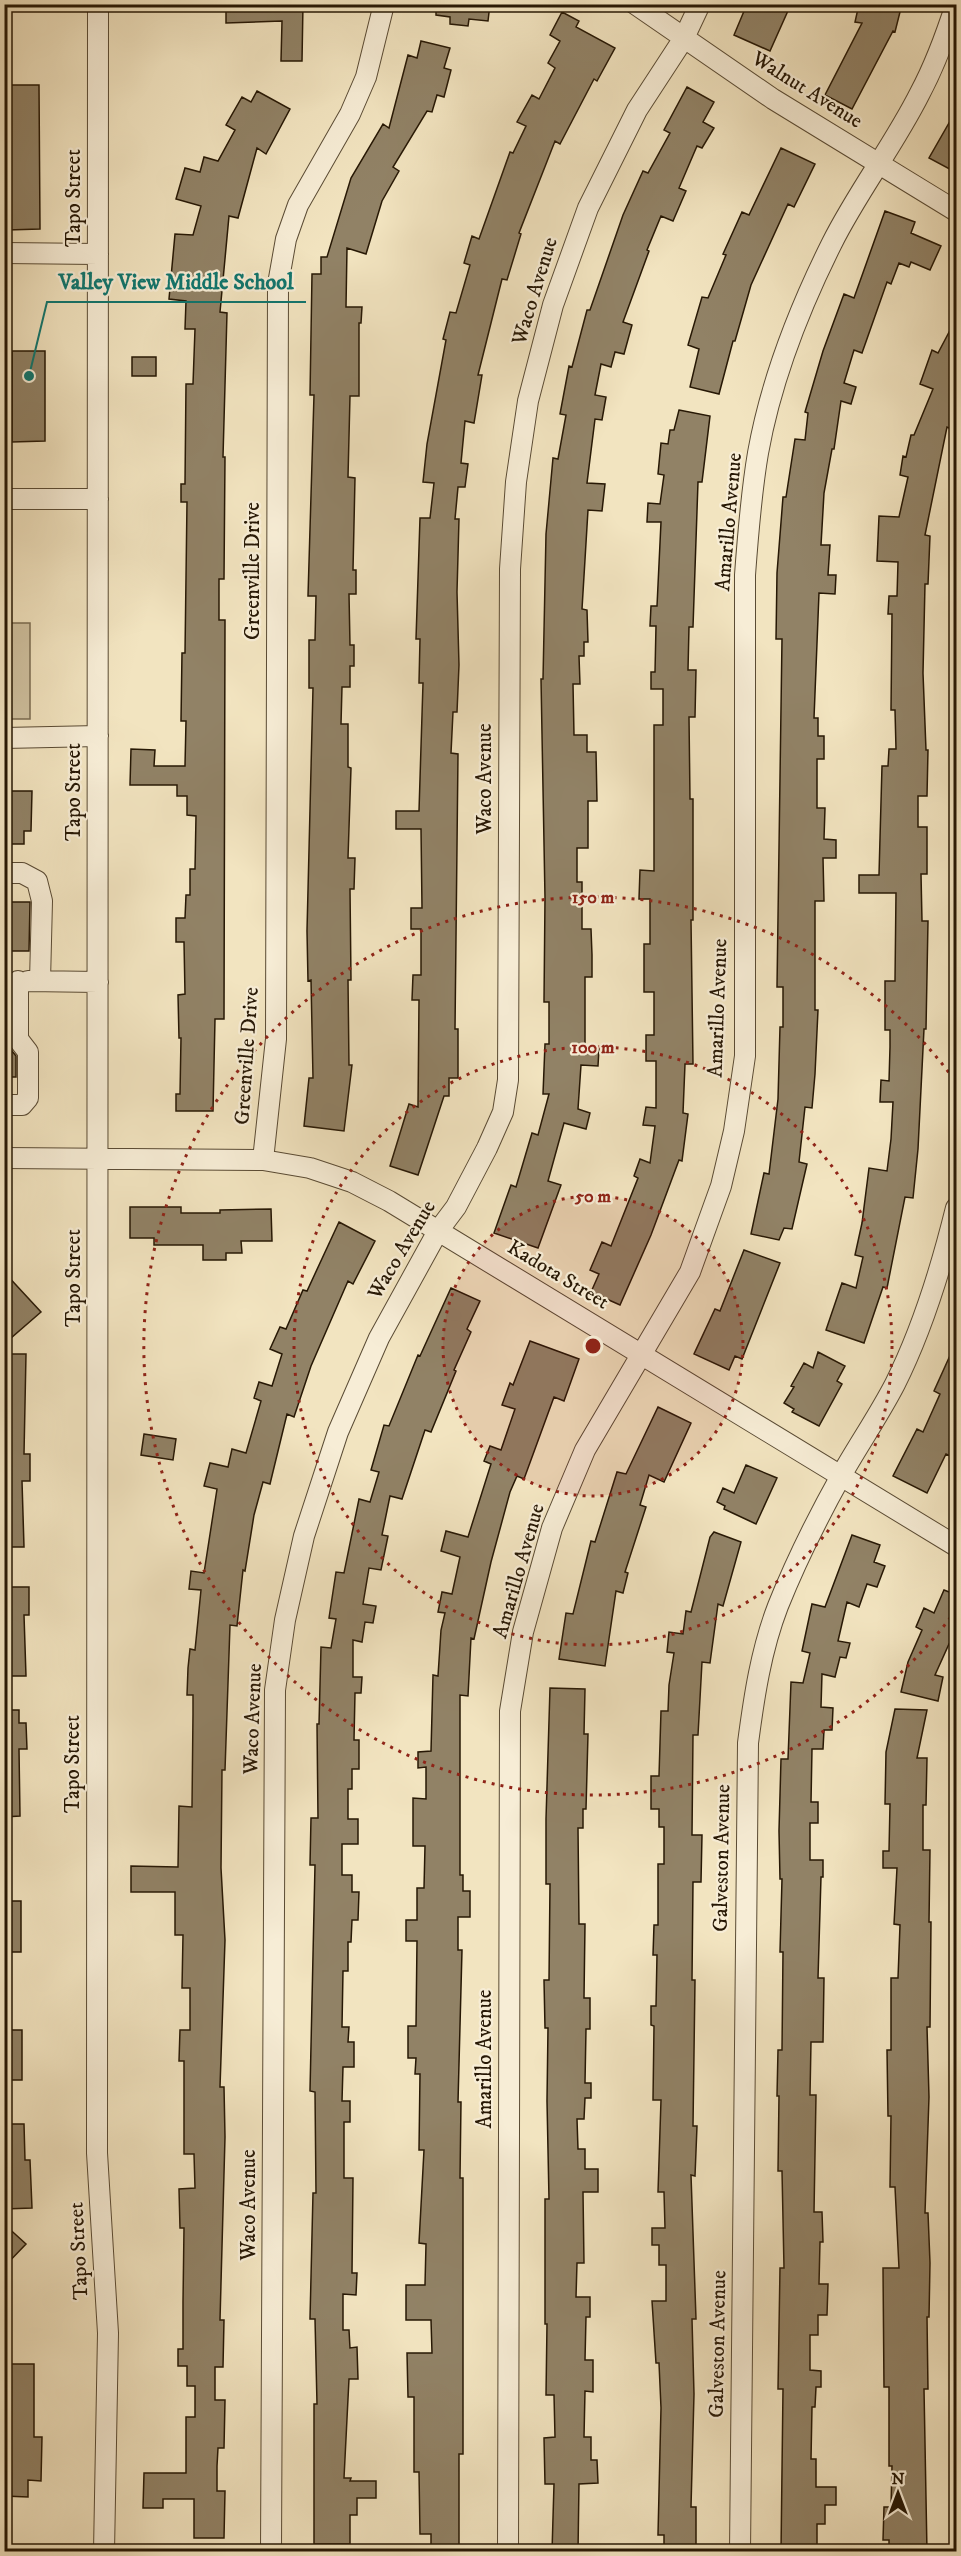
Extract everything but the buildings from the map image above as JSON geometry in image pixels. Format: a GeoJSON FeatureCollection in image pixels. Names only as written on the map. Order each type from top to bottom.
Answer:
{"type":"FeatureCollection","features":[{"type":"Feature","properties":{"kind":"street","name":"Tapo Street"},"geometry":{"type":"LineString","coordinates":[[99,4],[97,2154],[108,2333],[104,2552]]}},
{"type":"Feature","properties":{"kind":"street","name":"Greenville Drive"},"geometry":{"type":"LineString","coordinates":[[263,1160],[276,1039],[278,284],[286,239],[298,205],[350,114],[366,77],[384,4]]}},
{"type":"Feature","properties":{"kind":"street","name":"Walnut Avenue"},"geometry":{"type":"LineString","coordinates":[[634,4],[773,99],[957,211]]}},
{"type":"Feature","properties":{"kind":"street","name":"Waco Avenue"},"geometry":{"type":"LineString","coordinates":[[271,2552],[275,1690],[285,1620],[304,1536],[338,1432],[379,1338],[438,1231],[456,1206],[503,1112],[508,1080],[510,569],[516,482],[528,401],[553,305],[588,208],[637,110],[684,38],[700,4]]}},
{"type":"Feature","properties":{"kind":"street","name":"Amarillo Avenue"},"geometry":{"type":"LineString","coordinates":[[508,2552],[510,1711],[523,1632],[552,1528],[585,1450],[690,1272],[721,1186],[734,1131],[745,1056],[745,575],[749,512],[758,451],[775,384],[800,310],[833,241],[920,94],[946,37],[956,4]]}},
{"type":"Feature","properties":{"kind":"street"},"geometry":{"type":"LineString","coordinates":[[4,253],[98,254]]}},
{"type":"Feature","properties":{"kind":"street"},"geometry":{"type":"LineString","coordinates":[[4,499],[98,499]]}},
{"type":"Feature","properties":{"kind":"street"},"geometry":{"type":"LineString","coordinates":[[4,738],[98,736]]}},
{"type":"Feature","properties":{"kind":"street"},"geometry":{"type":"LineString","coordinates":[[4,873],[22,873],[37,881],[42,901],[40,981]]}},
{"type":"Feature","properties":{"kind":"street"},"geometry":{"type":"LineString","coordinates":[[4,1105],[22,1105],[28,1098],[28,1052],[18,1039],[11,980],[98,982]]}},
{"type":"Feature","properties":{"kind":"street","name":"Kadota Street"},"geometry":{"type":"LineString","coordinates":[[4,1158],[263,1160],[310,1168],[352,1182],[389,1201],[957,1546]]}},
{"type":"Feature","properties":{"kind":"street","name":"Galveston Avenue"},"geometry":{"type":"LineString","coordinates":[[740,2552],[748,1743],[757,1677],[778,1607],[802,1552],[842,1475],[895,1385],[921,1327],[943,1262],[957,1208]]}},
{"type":"Feature","properties":{"kind":"shaded area"},"geometry":{"type":"Polygon","coordinates":[[[5,623],[30,623],[30,719],[5,719],[5,623]]]}},
{"type":"Feature","properties":{"kind":"place","name":"Valley View Middle School"},"geometry":{"type":"Point","coordinates":[29,376]}}]}
